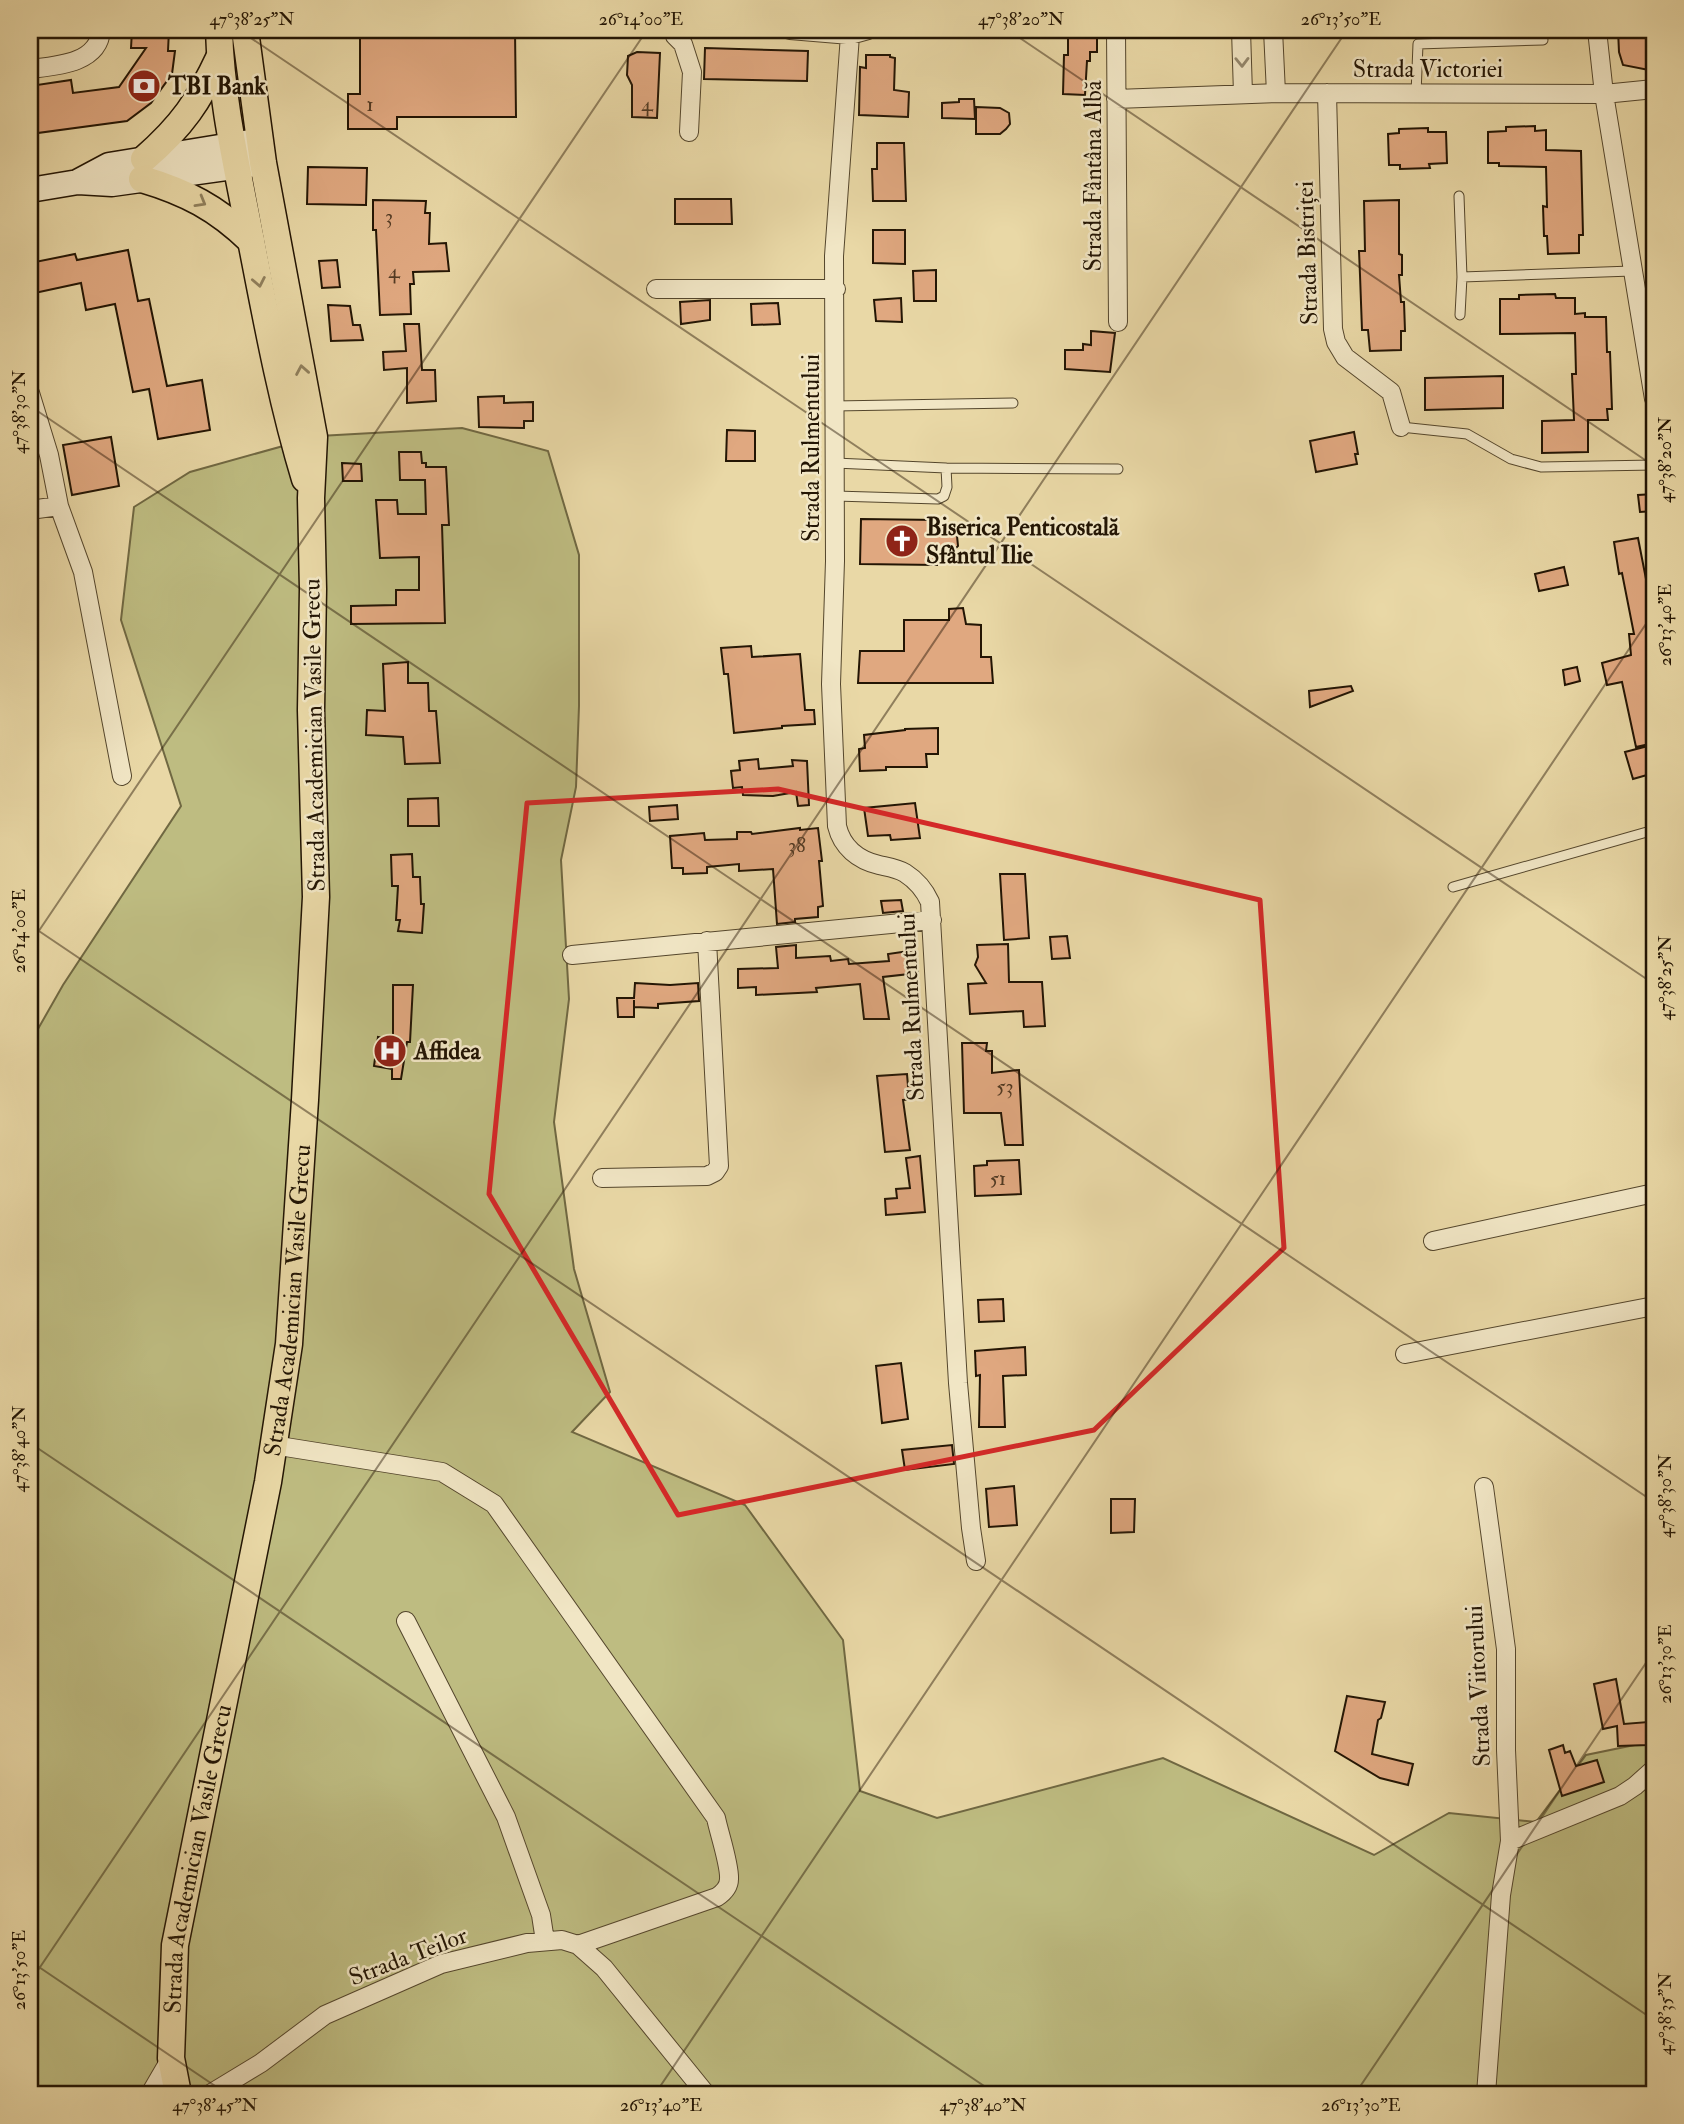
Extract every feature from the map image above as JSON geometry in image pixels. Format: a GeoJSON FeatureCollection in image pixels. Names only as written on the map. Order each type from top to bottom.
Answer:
{"type":"FeatureCollection","features":[{"type":"Feature","properties":{"kind":"main road","name":"Strada Academician Vasile Grecu"},"geometry":{"type":"LineString","coordinates":[[219,30],[234,156],[267,325],[293,438],[311,498]]}},
{"type":"Feature","properties":{"kind":"main road","name":"Strada Academician Vasile Grecu"},"geometry":{"type":"LineString","coordinates":[[178,2094],[172,2058],[176,1945],[268,1482],[289,1344],[316,911],[311,710],[311,498],[314,438],[261,152],[245,30]]}},
{"type":"Feature","properties":{"kind":"main road"},"geometry":{"type":"LineString","coordinates":[[143,169],[189,113],[220,56]]}},
{"type":"Feature","properties":{"kind":"main road"},"geometry":{"type":"LineString","coordinates":[[30,190],[78,182],[109,165],[143,169],[261,152]]}},
{"type":"Feature","properties":{"kind":"main road"},"geometry":{"type":"LineString","coordinates":[[143,169],[203,203],[237,227],[251,241]]}},
{"type":"Feature","properties":{"kind":"street"},"geometry":{"type":"LineString","coordinates":[[30,69],[67,65],[82,57],[94,48],[101,30]]}},
{"type":"Feature","properties":{"kind":"street"},"geometry":{"type":"LineString","coordinates":[[674,30],[675,36],[683,44],[692,72],[689,132]]}},
{"type":"Feature","properties":{"kind":"street"},"geometry":{"type":"LineString","coordinates":[[790,30],[850,35],[869,30]]}},
{"type":"Feature","properties":{"kind":"street","name":"Strada Fântâna Albă"},"geometry":{"type":"LineString","coordinates":[[1116,30],[1118,321]]}},
{"type":"Feature","properties":{"kind":"street"},"geometry":{"type":"LineString","coordinates":[[1241,30],[1242,94]]}},
{"type":"Feature","properties":{"kind":"street"},"geometry":{"type":"LineString","coordinates":[[1273,30],[1276,93]]}},
{"type":"Feature","properties":{"kind":"street"},"geometry":{"type":"LineString","coordinates":[[1597,30],[1604,94],[1632,271],[1649,341],[1654,399]]}},
{"type":"Feature","properties":{"kind":"street","name":"Strada Rulmentului"},"geometry":{"type":"LineString","coordinates":[[850,35],[834,256],[835,496],[831,684],[837,826],[844,844],[851,852],[872,863],[893,867],[905,873],[926,893],[930,902],[958,1383],[976,1561]]}},
{"type":"Feature","properties":{"kind":"street","name":"Strada Victoriei"},"geometry":{"type":"LineString","coordinates":[[1116,100],[1276,93],[1604,94],[1654,89]]}},
{"type":"Feature","properties":{"kind":"street","name":"Strada Bistriței"},"geometry":{"type":"LineString","coordinates":[[1327,93],[1333,329],[1336,342],[1345,357],[1391,392],[1401,427]]}},
{"type":"Feature","properties":{"kind":"street"},"geometry":{"type":"LineString","coordinates":[[656,289],[836,289]]}},
{"type":"Feature","properties":{"kind":"street"},"geometry":{"type":"LineString","coordinates":[[30,393],[49,455],[59,506],[83,572],[122,776]]}},
{"type":"Feature","properties":{"kind":"street"},"geometry":{"type":"LineString","coordinates":[[30,510],[59,506]]}},
{"type":"Feature","properties":{"kind":"street"},"geometry":{"type":"LineString","coordinates":[[572,955],[932,920]]}},
{"type":"Feature","properties":{"kind":"street"},"geometry":{"type":"LineString","coordinates":[[602,1178],[707,1176],[719,1166],[707,942]]}},
{"type":"Feature","properties":{"kind":"street"},"geometry":{"type":"LineString","coordinates":[[1433,1241],[1654,1193]]}},
{"type":"Feature","properties":{"kind":"street"},"geometry":{"type":"LineString","coordinates":[[1405,1354],[1654,1306]]}},
{"type":"Feature","properties":{"kind":"street"},"geometry":{"type":"LineString","coordinates":[[273,1445],[442,1472],[494,1504],[716,1818],[730,1877],[723,1893],[578,1945],[604,1968],[706,2094]]}},
{"type":"Feature","properties":{"kind":"street","name":"Strada Viitorului"},"geometry":{"type":"LineString","coordinates":[[1484,1487],[1506,1649],[1506,1750],[1510,1841],[1501,1895],[1486,2094]]}},
{"type":"Feature","properties":{"kind":"street"},"geometry":{"type":"LineString","coordinates":[[406,1621],[506,1817],[541,1915],[545,1941]]}},
{"type":"Feature","properties":{"kind":"street"},"geometry":{"type":"LineString","coordinates":[[1510,1841],[1620,1796],[1654,1769]]}},
{"type":"Feature","properties":{"kind":"street","name":"Strada Teilor"},"geometry":{"type":"LineString","coordinates":[[210,2094],[261,2063],[325,2015],[441,1964],[527,1943],[562,1940],[578,1945]]}},
{"type":"Feature","properties":{"kind":"street"},"geometry":{"type":"LineString","coordinates":[[149,2094],[172,2058]]}},
{"type":"Feature","properties":{"kind":"lane"},"geometry":{"type":"LineString","coordinates":[[1416,94],[1418,44],[1544,40]]}},
{"type":"Feature","properties":{"kind":"lane"},"geometry":{"type":"LineString","coordinates":[[1459,196],[1462,277],[1460,315]]}},
{"type":"Feature","properties":{"kind":"lane"},"geometry":{"type":"LineString","coordinates":[[1462,277],[1632,271]]}},
{"type":"Feature","properties":{"kind":"lane"},"geometry":{"type":"LineString","coordinates":[[834,406],[1013,403]]}},
{"type":"Feature","properties":{"kind":"lane"},"geometry":{"type":"LineString","coordinates":[[1401,427],[1466,434],[1511,459],[1541,467],[1654,465]]}},
{"type":"Feature","properties":{"kind":"lane"},"geometry":{"type":"LineString","coordinates":[[835,463],[946,468],[1118,469]]}},
{"type":"Feature","properties":{"kind":"lane"},"geometry":{"type":"LineString","coordinates":[[835,496],[938,499],[944,496],[947,487],[946,468]]}},
{"type":"Feature","properties":{"kind":"lane"},"geometry":{"type":"LineString","coordinates":[[1453,887],[1654,830]]}},
{"type":"Feature","properties":{"kind":"highlighted area"},"geometry":{"type":"Polygon","coordinates":[[[778,789],[1260,900],[1284,1248],[1094,1430],[678,1515],[489,1194],[527,803],[778,789]]]}},
{"type":"Feature","properties":{"kind":"shaded area"},"geometry":{"type":"Polygon","coordinates":[[[462,428],[548,451],[579,555],[576,787],[561,860],[569,999],[554,1122],[574,1269],[610,1392],[572,1432],[745,1505],[843,1640],[860,1791],[937,1818],[1163,1758],[1374,1855],[1449,1813],[1536,1822],[1586,1755],[1654,1741],[1654,2094],[30,2094],[30,1043],[63,985],[181,806],[121,620],[134,507],[190,472],[319,436],[462,428]]]}},
{"type":"Feature","properties":{"kind":"building"},"geometry":{"type":"Polygon","coordinates":[[[132,30],[169,30],[168,51],[175,51],[172,74],[151,103],[127,121],[30,134],[30,86],[71,80],[73,93],[119,87],[146,48],[131,48],[132,30]]]}},
{"type":"Feature","properties":{"kind":"building"},"geometry":{"type":"Polygon","coordinates":[[[360,30],[515,30],[516,117],[397,117],[397,129],[348,129],[348,94],[360,94],[360,30]]]}},
{"type":"Feature","properties":{"kind":"building"},"geometry":{"type":"Polygon","coordinates":[[[1618,30],[1654,30],[1654,71],[1623,65],[1619,52],[1618,30]]]}},
{"type":"Feature","properties":{"kind":"building"},"geometry":{"type":"Polygon","coordinates":[[[1068,34],[1097,35],[1097,52],[1090,52],[1090,61],[1087,61],[1085,95],[1063,94],[1064,55],[1068,55],[1068,34]]]}},
{"type":"Feature","properties":{"kind":"building"},"geometry":{"type":"Polygon","coordinates":[[[705,48],[808,51],[807,81],[704,79],[705,48]]]}},
{"type":"Feature","properties":{"kind":"building"},"geometry":{"type":"Polygon","coordinates":[[[637,52],[660,53],[657,118],[632,117],[632,85],[627,75],[628,56],[637,52]]]}},
{"type":"Feature","properties":{"kind":"building"},"geometry":{"type":"Polygon","coordinates":[[[866,55],[890,55],[895,58],[894,90],[909,92],[908,117],[859,115],[860,67],[866,68],[866,55]]]}},
{"type":"Feature","properties":{"kind":"building"},"geometry":{"type":"Polygon","coordinates":[[[959,99],[974,99],[975,119],[942,118],[942,103],[959,102],[959,99]]]}},
{"type":"Feature","properties":{"kind":"building"},"geometry":{"type":"Polygon","coordinates":[[[976,107],[1000,108],[1009,113],[1010,124],[1000,134],[976,134],[976,107]]]}},
{"type":"Feature","properties":{"kind":"building"},"geometry":{"type":"Polygon","coordinates":[[[1535,126],[1535,131],[1546,130],[1546,150],[1581,151],[1583,235],[1579,235],[1579,253],[1548,254],[1547,236],[1544,236],[1543,206],[1547,207],[1546,167],[1499,166],[1499,163],[1488,163],[1488,132],[1506,131],[1506,127],[1535,126]]]}},
{"type":"Feature","properties":{"kind":"building"},"geometry":{"type":"Polygon","coordinates":[[[1428,128],[1428,132],[1446,132],[1447,163],[1429,164],[1430,168],[1400,169],[1400,165],[1389,165],[1388,134],[1399,133],[1399,129],[1428,128]]]}},
{"type":"Feature","properties":{"kind":"building"},"geometry":{"type":"Polygon","coordinates":[[[877,143],[904,143],[906,201],[873,201],[872,169],[877,169],[877,143]]]}},
{"type":"Feature","properties":{"kind":"building"},"geometry":{"type":"Polygon","coordinates":[[[308,167],[367,168],[366,205],[307,204],[308,167]]]}},
{"type":"Feature","properties":{"kind":"building"},"geometry":{"type":"Polygon","coordinates":[[[675,199],[731,199],[732,224],[675,224],[675,199]]]}},
{"type":"Feature","properties":{"kind":"building"},"geometry":{"type":"Polygon","coordinates":[[[373,200],[426,201],[425,213],[430,213],[429,244],[446,243],[449,271],[413,272],[414,284],[410,284],[411,314],[380,315],[373,200]]]}},
{"type":"Feature","properties":{"kind":"building"},"geometry":{"type":"Polygon","coordinates":[[[1399,200],[1399,254],[1402,255],[1402,275],[1399,275],[1405,331],[1401,331],[1401,350],[1370,351],[1368,330],[1362,330],[1359,251],[1365,251],[1364,201],[1399,200]]]}},
{"type":"Feature","properties":{"kind":"building"},"geometry":{"type":"Polygon","coordinates":[[[873,230],[905,230],[905,264],[873,263],[873,230]]]}},
{"type":"Feature","properties":{"kind":"building"},"geometry":{"type":"Polygon","coordinates":[[[128,250],[138,301],[149,299],[167,386],[202,380],[210,430],[158,439],[149,389],[133,392],[115,304],[86,310],[81,283],[30,294],[30,263],[75,254],[77,260],[128,250]]]}},
{"type":"Feature","properties":{"kind":"building"},"geometry":{"type":"Polygon","coordinates":[[[337,260],[340,287],[322,288],[319,261],[337,260]]]}},
{"type":"Feature","properties":{"kind":"building"},"geometry":{"type":"Polygon","coordinates":[[[936,270],[936,301],[914,301],[913,271],[936,270]]]}},
{"type":"Feature","properties":{"kind":"building"},"geometry":{"type":"Polygon","coordinates":[[[1555,294],[1556,298],[1575,298],[1575,314],[1606,317],[1612,409],[1607,409],[1608,420],[1588,420],[1588,452],[1542,453],[1542,421],[1574,420],[1572,374],[1576,374],[1575,333],[1500,334],[1500,299],[1519,299],[1519,295],[1555,294]]]}},
{"type":"Feature","properties":{"kind":"building"},"geometry":{"type":"Polygon","coordinates":[[[901,298],[902,322],[876,321],[874,300],[901,298]]]}},
{"type":"Feature","properties":{"kind":"building"},"geometry":{"type":"Polygon","coordinates":[[[710,300],[710,320],[681,324],[680,302],[710,300]]]}},
{"type":"Feature","properties":{"kind":"building"},"geometry":{"type":"Polygon","coordinates":[[[778,303],[780,324],[752,325],[751,304],[778,303]]]}},
{"type":"Feature","properties":{"kind":"building"},"geometry":{"type":"Polygon","coordinates":[[[328,305],[350,306],[353,325],[360,325],[363,340],[331,341],[328,305]]]}},
{"type":"Feature","properties":{"kind":"building"},"geometry":{"type":"Polygon","coordinates":[[[404,324],[419,324],[422,370],[435,370],[436,401],[407,403],[407,368],[384,370],[383,352],[406,351],[404,324]]]}},
{"type":"Feature","properties":{"kind":"building"},"geometry":{"type":"Polygon","coordinates":[[[1091,331],[1115,333],[1110,372],[1065,369],[1065,350],[1083,350],[1083,344],[1091,345],[1091,331]]]}},
{"type":"Feature","properties":{"kind":"building"},"geometry":{"type":"Polygon","coordinates":[[[1503,376],[1503,408],[1425,410],[1425,378],[1503,376]]]}},
{"type":"Feature","properties":{"kind":"building"},"geometry":{"type":"Polygon","coordinates":[[[504,396],[504,403],[533,402],[533,421],[524,421],[524,428],[479,427],[478,397],[504,396]]]}},
{"type":"Feature","properties":{"kind":"building"},"geometry":{"type":"Polygon","coordinates":[[[727,430],[755,431],[755,461],[726,461],[727,430]]]}},
{"type":"Feature","properties":{"kind":"building"},"geometry":{"type":"Polygon","coordinates":[[[1354,432],[1357,464],[1316,472],[1310,441],[1354,432]]]}},
{"type":"Feature","properties":{"kind":"building"},"geometry":{"type":"Polygon","coordinates":[[[111,437],[119,486],[72,495],[63,445],[111,437]]]}},
{"type":"Feature","properties":{"kind":"building"},"geometry":{"type":"Polygon","coordinates":[[[399,452],[421,452],[422,463],[426,463],[426,467],[446,467],[449,525],[442,525],[445,623],[351,624],[351,606],[396,605],[396,590],[419,590],[419,557],[380,558],[376,500],[397,500],[398,514],[426,514],[425,480],[400,480],[399,452]]]}},
{"type":"Feature","properties":{"kind":"building"},"geometry":{"type":"Polygon","coordinates":[[[342,463],[361,464],[362,481],[343,481],[342,463]]]}},
{"type":"Feature","properties":{"kind":"building"},"geometry":{"type":"Polygon","coordinates":[[[1654,494],[1654,511],[1640,512],[1638,495],[1654,494]]]}},
{"type":"Feature","properties":{"kind":"building","name":"Biserica Penticostală Sfântul Ilie"},"geometry":{"type":"Polygon","coordinates":[[[861,519],[938,520],[938,527],[957,536],[958,546],[951,553],[938,556],[937,565],[860,564],[861,519]]]}},
{"type":"Feature","properties":{"kind":"building"},"geometry":{"type":"Polygon","coordinates":[[[1638,538],[1654,620],[1654,743],[1636,747],[1622,682],[1607,685],[1602,663],[1631,655],[1629,634],[1634,634],[1614,542],[1638,538]]]}},
{"type":"Feature","properties":{"kind":"building"},"geometry":{"type":"Polygon","coordinates":[[[1564,567],[1568,585],[1539,591],[1535,574],[1564,567]]]}},
{"type":"Feature","properties":{"kind":"building"},"geometry":{"type":"Polygon","coordinates":[[[963,608],[966,624],[981,625],[981,657],[991,657],[993,683],[858,683],[860,651],[904,651],[904,620],[949,620],[949,609],[963,608]]]}},
{"type":"Feature","properties":{"kind":"building"},"geometry":{"type":"Polygon","coordinates":[[[751,646],[752,657],[800,654],[805,710],[814,710],[815,724],[734,733],[728,674],[724,674],[721,648],[751,646]]]}},
{"type":"Feature","properties":{"kind":"building"},"geometry":{"type":"Polygon","coordinates":[[[408,662],[408,683],[428,683],[429,711],[436,711],[440,763],[405,764],[403,737],[366,735],[367,710],[385,711],[383,664],[408,662]]]}},
{"type":"Feature","properties":{"kind":"building"},"geometry":{"type":"Polygon","coordinates":[[[1577,667],[1580,681],[1565,685],[1563,670],[1577,667]]]}},
{"type":"Feature","properties":{"kind":"building"},"geometry":{"type":"Polygon","coordinates":[[[1351,686],[1353,691],[1310,707],[1309,691],[1351,686]]]}},
{"type":"Feature","properties":{"kind":"building"},"geometry":{"type":"Polygon","coordinates":[[[938,728],[938,754],[926,754],[927,767],[886,767],[886,770],[860,771],[859,749],[865,748],[864,735],[905,729],[938,728]]]}},
{"type":"Feature","properties":{"kind":"building"},"geometry":{"type":"Polygon","coordinates":[[[1648,746],[1654,773],[1633,779],[1625,752],[1648,746]]]}},
{"type":"Feature","properties":{"kind":"building"},"geometry":{"type":"Polygon","coordinates":[[[758,759],[759,769],[793,766],[792,760],[807,761],[809,805],[798,806],[796,792],[773,796],[743,795],[742,787],[733,788],[731,771],[740,770],[739,761],[758,759]]]}},
{"type":"Feature","properties":{"kind":"building"},"geometry":{"type":"Polygon","coordinates":[[[438,798],[439,826],[408,826],[408,799],[438,798]]]}},
{"type":"Feature","properties":{"kind":"building"},"geometry":{"type":"Polygon","coordinates":[[[915,803],[920,838],[891,840],[890,835],[868,836],[864,808],[915,803]]]}},
{"type":"Feature","properties":{"kind":"building"},"geometry":{"type":"Polygon","coordinates":[[[677,805],[678,819],[650,821],[649,807],[677,805]]]}},
{"type":"Feature","properties":{"kind":"building"},"geometry":{"type":"Polygon","coordinates":[[[818,828],[823,906],[818,907],[818,917],[777,924],[773,869],[739,871],[739,864],[707,867],[707,873],[683,874],[683,868],[672,868],[670,836],[704,833],[705,840],[737,839],[737,832],[752,834],[818,828]]]}},
{"type":"Feature","properties":{"kind":"building"},"geometry":{"type":"Polygon","coordinates":[[[412,854],[413,877],[420,877],[421,904],[424,904],[422,933],[398,931],[400,920],[396,920],[398,886],[392,886],[391,855],[412,854]]]}},
{"type":"Feature","properties":{"kind":"building"},"geometry":{"type":"Polygon","coordinates":[[[1000,874],[1025,874],[1029,938],[1004,940],[1000,874]]]}},
{"type":"Feature","properties":{"kind":"building"},"geometry":{"type":"Polygon","coordinates":[[[901,900],[903,911],[883,913],[881,901],[901,900]]]}},
{"type":"Feature","properties":{"kind":"building"},"geometry":{"type":"Polygon","coordinates":[[[1067,936],[1070,958],[1052,959],[1050,937],[1067,936]]]}},
{"type":"Feature","properties":{"kind":"building"},"geometry":{"type":"Polygon","coordinates":[[[1008,944],[1009,982],[1042,982],[1045,1026],[1024,1027],[1023,1011],[970,1014],[968,984],[986,983],[975,965],[978,957],[977,945],[1008,944]]]}},
{"type":"Feature","properties":{"kind":"building"},"geometry":{"type":"Polygon","coordinates":[[[796,945],[796,958],[830,956],[831,961],[848,959],[849,964],[889,961],[888,954],[916,950],[918,973],[883,977],[889,1019],[864,1019],[860,984],[816,988],[817,992],[756,995],[756,987],[738,988],[738,969],[778,968],[776,947],[796,945]]]}},
{"type":"Feature","properties":{"kind":"building"},"geometry":{"type":"Polygon","coordinates":[[[635,983],[698,983],[699,1001],[658,1004],[658,1008],[634,1007],[634,1017],[618,1017],[617,998],[634,998],[635,983]]]}},
{"type":"Feature","properties":{"kind":"building"},"geometry":{"type":"Polygon","coordinates":[[[393,985],[413,985],[410,1042],[407,1042],[401,1079],[392,1079],[392,1069],[374,1066],[378,1037],[393,1040],[393,985]]]}},
{"type":"Feature","properties":{"kind":"building"},"geometry":{"type":"Polygon","coordinates":[[[962,1043],[987,1043],[986,1051],[992,1051],[992,1073],[1019,1070],[1023,1145],[1005,1145],[1001,1113],[964,1113],[962,1043]]]}},
{"type":"Feature","properties":{"kind":"building"},"geometry":{"type":"Polygon","coordinates":[[[907,1074],[908,1086],[913,1085],[914,1099],[903,1100],[910,1150],[885,1152],[877,1076],[907,1074]]]}},
{"type":"Feature","properties":{"kind":"building"},"geometry":{"type":"Polygon","coordinates":[[[920,1156],[925,1212],[886,1215],[885,1199],[897,1198],[896,1189],[910,1188],[906,1158],[920,1156]]]}},
{"type":"Feature","properties":{"kind":"building"},"geometry":{"type":"Polygon","coordinates":[[[1019,1160],[1021,1194],[975,1196],[974,1166],[987,1165],[987,1161],[1019,1160]]]}},
{"type":"Feature","properties":{"kind":"building"},"geometry":{"type":"Polygon","coordinates":[[[1003,1299],[1004,1321],[979,1322],[978,1300],[1003,1299]]]}},
{"type":"Feature","properties":{"kind":"building"},"geometry":{"type":"Polygon","coordinates":[[[1025,1347],[1026,1375],[1003,1376],[1005,1427],[979,1427],[980,1375],[976,1376],[975,1351],[1025,1347]]]}},
{"type":"Feature","properties":{"kind":"building"},"geometry":{"type":"Polygon","coordinates":[[[901,1363],[908,1419],[882,1423],[876,1366],[901,1363]]]}},
{"type":"Feature","properties":{"kind":"building"},"geometry":{"type":"Polygon","coordinates":[[[952,1445],[954,1464],[905,1470],[902,1450],[952,1445]]]}},
{"type":"Feature","properties":{"kind":"building"},"geometry":{"type":"Polygon","coordinates":[[[1014,1486],[1017,1525],[989,1527],[986,1489],[1014,1486]]]}},
{"type":"Feature","properties":{"kind":"building"},"geometry":{"type":"Polygon","coordinates":[[[1111,1499],[1135,1499],[1134,1532],[1111,1533],[1111,1499]]]}},
{"type":"Feature","properties":{"kind":"building"},"geometry":{"type":"Polygon","coordinates":[[[1616,1679],[1624,1724],[1648,1722],[1648,1745],[1618,1746],[1617,1726],[1603,1729],[1594,1684],[1616,1679]]]}},
{"type":"Feature","properties":{"kind":"building"},"geometry":{"type":"Polygon","coordinates":[[[1347,1696],[1385,1702],[1378,1720],[1372,1754],[1413,1764],[1408,1785],[1380,1778],[1335,1751],[1347,1696]]]}},
{"type":"Feature","properties":{"kind":"building"},"geometry":{"type":"Polygon","coordinates":[[[1563,1745],[1565,1753],[1570,1751],[1576,1766],[1597,1760],[1604,1782],[1562,1796],[1549,1750],[1563,1745]]]}},
{"type":"Feature","properties":{"kind":"place","name":"TBI Bank"},"geometry":{"type":"Point","coordinates":[144,86]}},
{"type":"Feature","properties":{"kind":"place","name":"Biserica Penticostală Sfântul Ilie"},"geometry":{"type":"Point","coordinates":[902,541]}},
{"type":"Feature","properties":{"kind":"place","name":"Affidea"},"geometry":{"type":"Point","coordinates":[390,1051]}}]}
